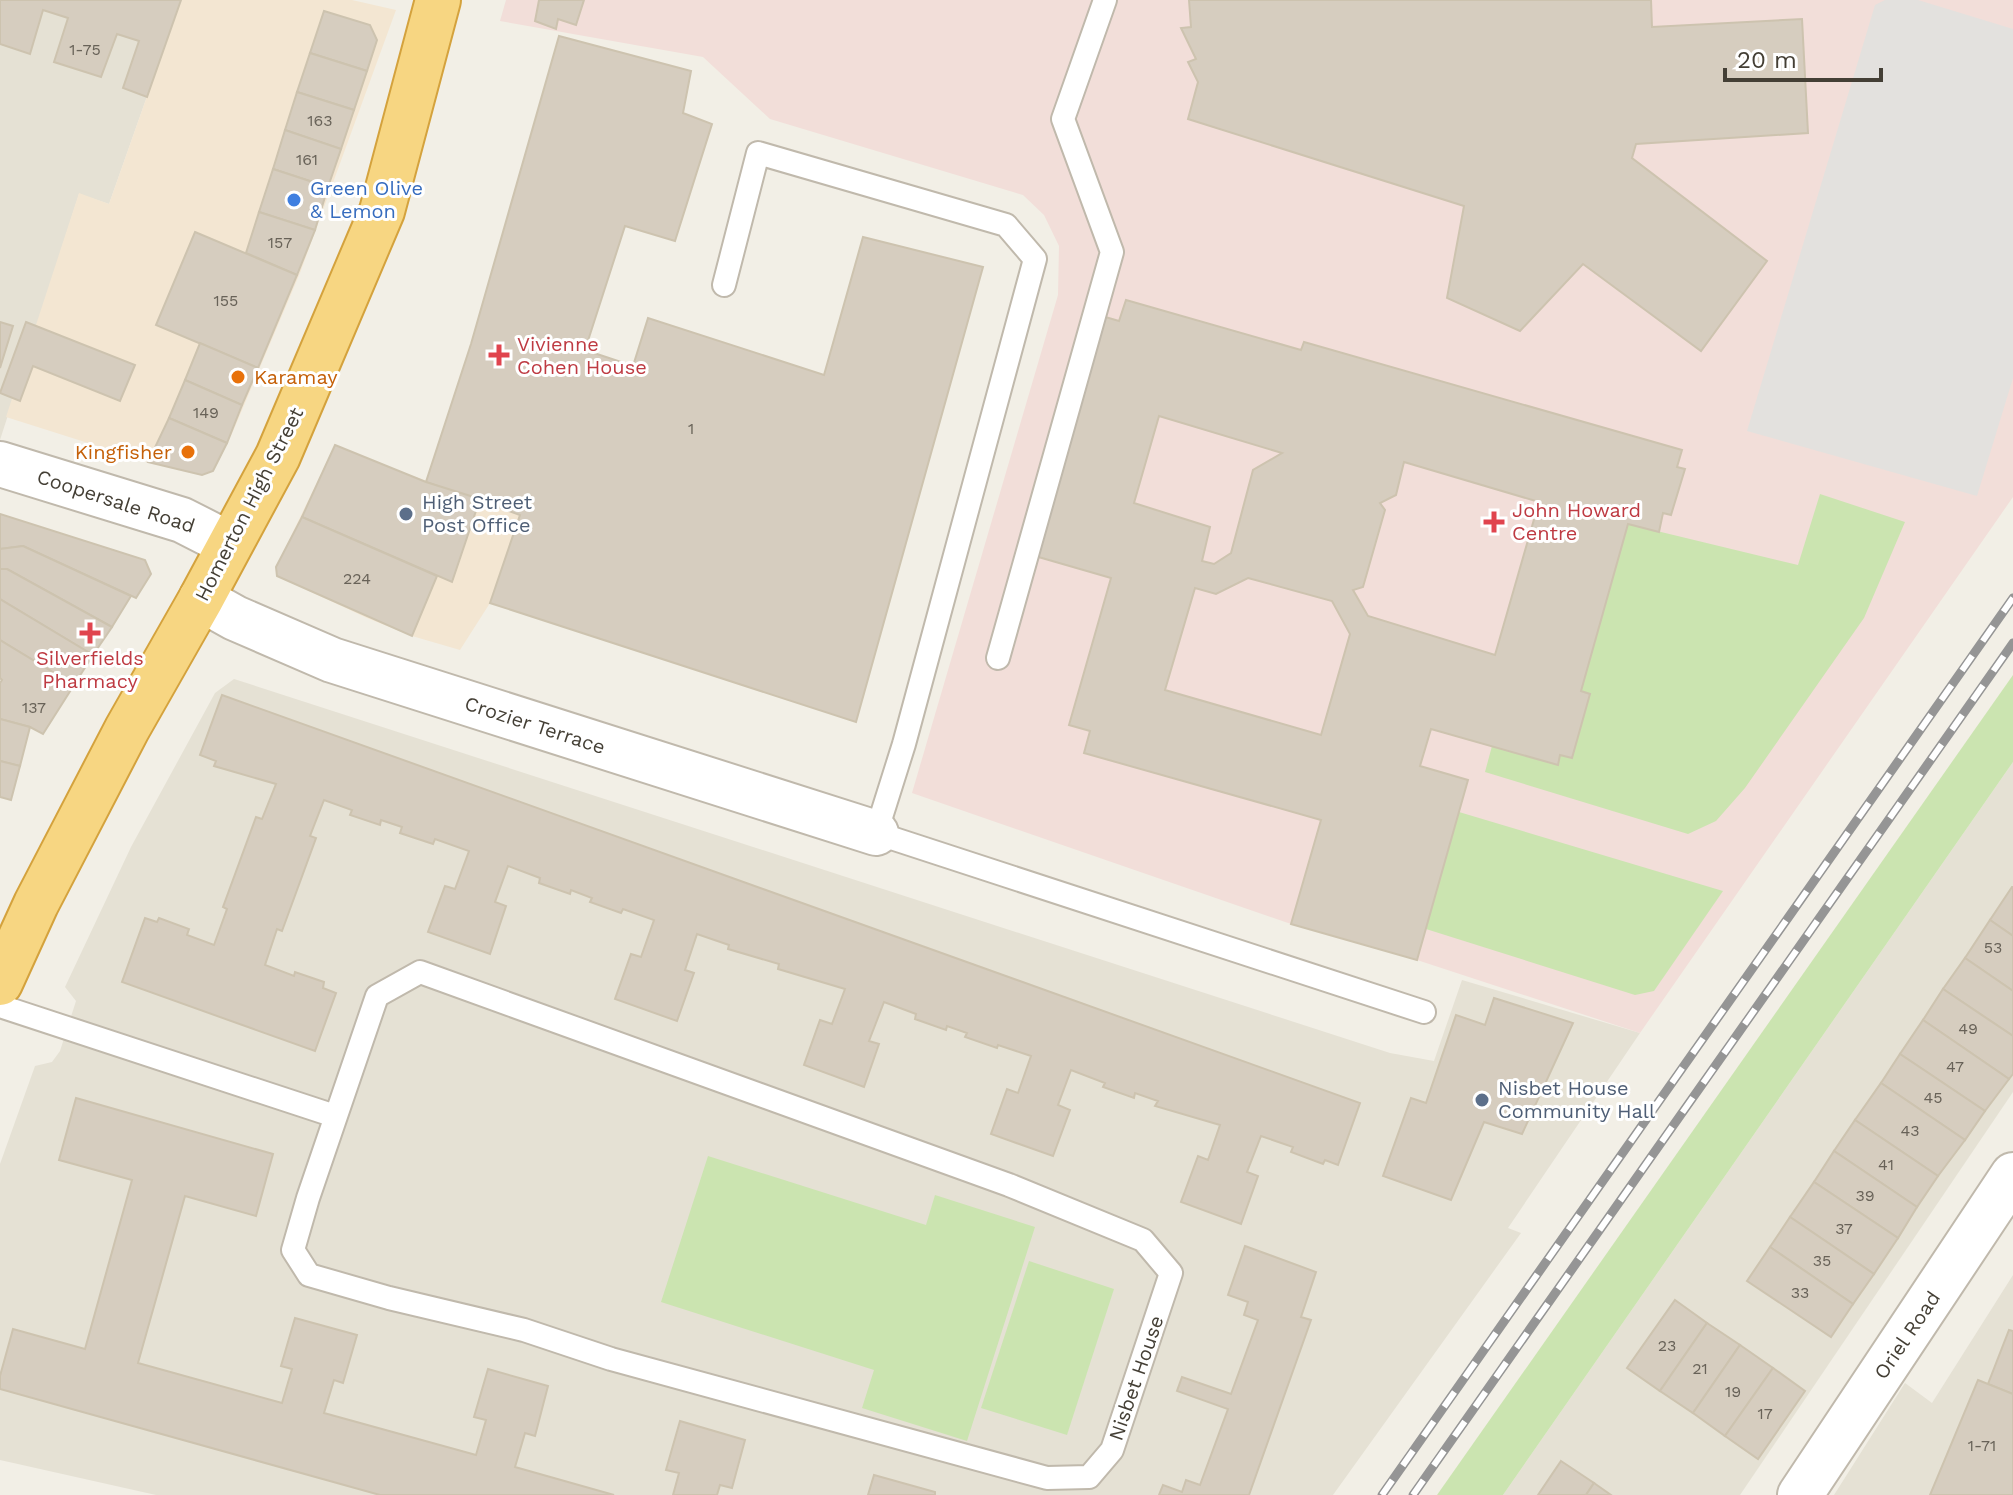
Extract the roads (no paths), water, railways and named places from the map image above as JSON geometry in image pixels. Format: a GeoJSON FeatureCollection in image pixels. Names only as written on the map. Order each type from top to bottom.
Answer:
{"type":"FeatureCollection","features":[{"type":"Feature","properties":{"kind":"highway","name":"Homerton High Street"},"geometry":{"type":"LineString","coordinates":[[0,983],[36,904],[116,748],[278,456],[382,211],[438,0]]}},
{"type":"Feature","properties":{"kind":"street","name":"Coopersale Road"},"geometry":{"type":"LineString","coordinates":[[0,464],[182,520],[229,544]]}},
{"type":"Feature","properties":{"kind":"street","name":"Crozier Terrace"},"geometry":{"type":"LineString","coordinates":[[201,599],[235,618],[332,660],[876,833]]}},
{"type":"Feature","properties":{"kind":"street","name":"Oriel Road"},"geometry":{"type":"LineString","coordinates":[[1800,1495],[2013,1175]]}},
{"type":"Feature","properties":{"kind":"lane"},"geometry":{"type":"LineString","coordinates":[[998,658],[1112,252],[1063,119],[1105,0]]}},
{"type":"Feature","properties":{"kind":"lane"},"geometry":{"type":"LineString","coordinates":[[724,285],[758,153],[1006,225],[1035,259],[904,744],[876,833],[1424,1012]]}},
{"type":"Feature","properties":{"kind":"lane","name":"Nisbet House"},"geometry":{"type":"LineString","coordinates":[[420,972],[1009,1185],[1143,1240],[1171,1273],[1112,1450],[1089,1477],[1047,1478],[611,1359],[524,1330],[389,1298],[309,1275],[293,1250],[335,1116],[377,996],[420,972]]}},
{"type":"Feature","properties":{"kind":"lane"},"geometry":{"type":"LineString","coordinates":[[0,1006],[335,1116]]}},
{"type":"Feature","properties":{"kind":"railway"},"geometry":{"type":"LineString","coordinates":[[1382,1495],[2013,598]]}},
{"type":"Feature","properties":{"kind":"railway"},"geometry":{"type":"LineString","coordinates":[[1413,1495],[2013,643]]}},
{"type":"Feature","properties":{"kind":"place","name":"Green Olive & Lemon"},"geometry":{"type":"Point","coordinates":[294,200]}},
{"type":"Feature","properties":{"kind":"place","name":"Vivienne Cohen House"},"geometry":{"type":"Point","coordinates":[499,355]}},
{"type":"Feature","properties":{"kind":"place","name":"Karamay"},"geometry":{"type":"Point","coordinates":[238,377]}},
{"type":"Feature","properties":{"kind":"place","name":"Kingfisher"},"geometry":{"type":"Point","coordinates":[188,452]}},
{"type":"Feature","properties":{"kind":"place","name":"High Street Post Office"},"geometry":{"type":"Point","coordinates":[406,514]}},
{"type":"Feature","properties":{"kind":"place","name":"John Howard Centre"},"geometry":{"type":"Point","coordinates":[1494,522]}},
{"type":"Feature","properties":{"kind":"place","name":"Silverfields Pharmacy"},"geometry":{"type":"Point","coordinates":[90,633]}},
{"type":"Feature","properties":{"kind":"place","name":"Nisbet House Community Hall"},"geometry":{"type":"Point","coordinates":[1482,1100]}}]}
